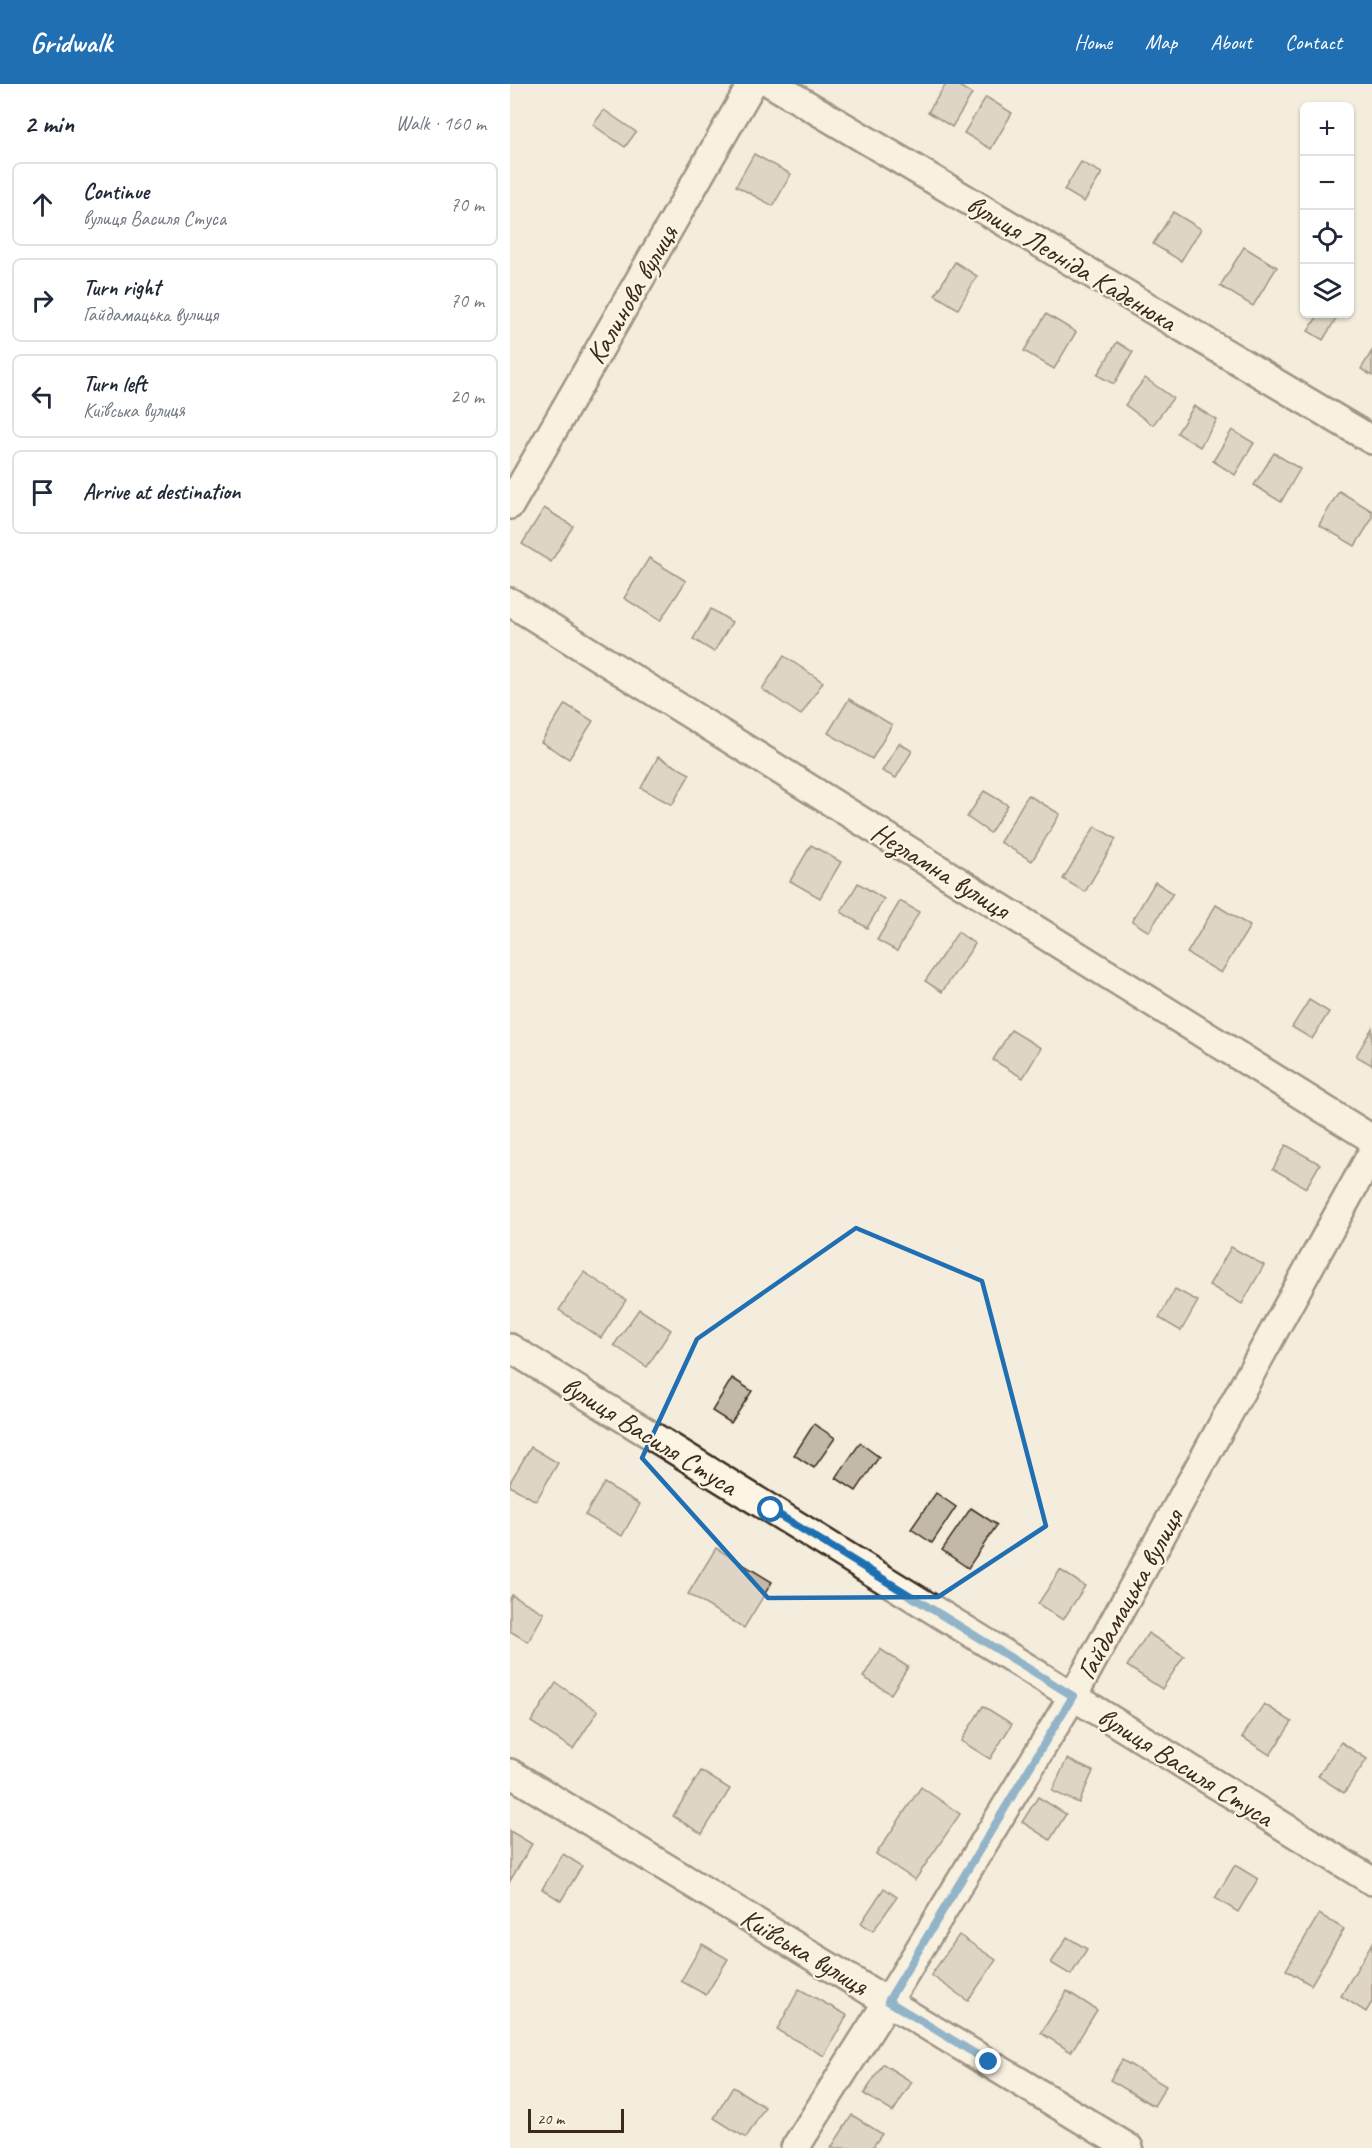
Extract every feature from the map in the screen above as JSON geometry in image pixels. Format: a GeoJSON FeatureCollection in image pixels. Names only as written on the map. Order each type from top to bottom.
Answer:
{"type":"FeatureCollection","features":[{"type":"Feature","properties":{"kind":"street","name":"Калинова вулиця"},"geometry":{"type":"LineString","coordinates":[[510,505],[752,84]]}},
{"type":"Feature","properties":{"kind":"street","name":"вулиця Леоніда Каденюка"},"geometry":{"type":"LineString","coordinates":[[772,84],[1372,440]]}},
{"type":"Feature","properties":{"kind":"street","name":"Незламна вулиця"},"geometry":{"type":"LineString","coordinates":[[510,602],[1372,1138]]}},
{"type":"Feature","properties":{"kind":"street","name":"Гайдамацька вулиця"},"geometry":{"type":"LineString","coordinates":[[795,2148],[888,2001],[1073,1696],[1372,1153]]}},
{"type":"Feature","properties":{"kind":"street","name":"вулиця Василя Стуса"},"geometry":{"type":"LineString","coordinates":[[510,1348],[1372,1881]]}},
{"type":"Feature","properties":{"kind":"street","name":"Київська вулиця"},"geometry":{"type":"LineString","coordinates":[[510,1773],[1129,2148]]}},
{"type":"Feature","properties":{"kind":"highlighted area"},"geometry":{"type":"Polygon","coordinates":[[[856,1228],[982,1281],[1046,1526],[938,1597],[768,1598],[642,1458],[697,1339],[856,1228]]]}},
{"type":"Feature","properties":{"kind":"building"},"geometry":{"type":"Polygon","coordinates":[[[946,84],[956,84],[972,94],[952,127],[928,112],[946,84]]]}},
{"type":"Feature","properties":{"kind":"building"},"geometry":{"type":"Polygon","coordinates":[[[986,97],[1012,113],[991,149],[964,133],[986,97]]]}},
{"type":"Feature","properties":{"kind":"building"},"geometry":{"type":"Polygon","coordinates":[[[604,110],[636,132],[625,147],[593,125],[604,110]]]}},
{"type":"Feature","properties":{"kind":"building"},"geometry":{"type":"Polygon","coordinates":[[[754,154],[791,174],[773,206],[736,186],[754,154]]]}},
{"type":"Feature","properties":{"kind":"building"},"geometry":{"type":"Polygon","coordinates":[[[1081,162],[1102,173],[1084,202],[1064,190],[1081,162]]]}},
{"type":"Feature","properties":{"kind":"building"},"geometry":{"type":"Polygon","coordinates":[[[1173,212],[1201,229],[1181,261],[1153,244],[1173,212]]]}},
{"type":"Feature","properties":{"kind":"building"},"geometry":{"type":"Polygon","coordinates":[[[1244,247],[1277,267],[1253,306],[1220,286],[1244,247]]]}},
{"type":"Feature","properties":{"kind":"building"},"geometry":{"type":"Polygon","coordinates":[[[955,262],[977,276],[958,309],[935,295],[955,262]]]}},
{"type":"Feature","properties":{"kind":"building"},"geometry":{"type":"Polygon","coordinates":[[[1046,314],[1076,332],[1054,369],[1024,351],[1046,314]]]}},
{"type":"Feature","properties":{"kind":"building"},"geometry":{"type":"Polygon","coordinates":[[[1316,318],[1337,318],[1323,340],[1308,331],[1316,318]]]}},
{"type":"Feature","properties":{"kind":"building"},"geometry":{"type":"Polygon","coordinates":[[[1117,342],[1133,352],[1114,384],[1097,375],[1117,342]]]}},
{"type":"Feature","properties":{"kind":"building"},"geometry":{"type":"Polygon","coordinates":[[[1372,351],[1372,376],[1361,369],[1372,351]]]}},
{"type":"Feature","properties":{"kind":"building"},"geometry":{"type":"Polygon","coordinates":[[[1145,378],[1173,398],[1153,425],[1125,405],[1145,378]]]}},
{"type":"Feature","properties":{"kind":"building"},"geometry":{"type":"Polygon","coordinates":[[[1194,406],[1217,420],[1200,447],[1177,433],[1194,406]]]}},
{"type":"Feature","properties":{"kind":"building"},"geometry":{"type":"Polygon","coordinates":[[[1232,430],[1254,443],[1235,475],[1213,461],[1232,430]]]}},
{"type":"Feature","properties":{"kind":"building"},"geometry":{"type":"Polygon","coordinates":[[[1274,453],[1300,469],[1281,502],[1254,485],[1274,453]]]}},
{"type":"Feature","properties":{"kind":"building"},"geometry":{"type":"Polygon","coordinates":[[[1339,491],[1372,511],[1372,519],[1355,546],[1319,525],[1339,491]]]}},
{"type":"Feature","properties":{"kind":"building"},"geometry":{"type":"Polygon","coordinates":[[[544,508],[573,526],[551,562],[522,544],[544,508]]]}},
{"type":"Feature","properties":{"kind":"building"},"geometry":{"type":"Polygon","coordinates":[[[649,558],[686,581],[660,621],[624,598],[649,558]]]}},
{"type":"Feature","properties":{"kind":"building"},"geometry":{"type":"Polygon","coordinates":[[[711,609],[732,622],[714,652],[693,639],[711,609]]]}},
{"type":"Feature","properties":{"kind":"building"},"geometry":{"type":"Polygon","coordinates":[[[784,656],[823,682],[801,715],[762,689],[784,656]]]}},
{"type":"Feature","properties":{"kind":"building"},"geometry":{"type":"Polygon","coordinates":[[[849,699],[892,725],[872,759],[828,733],[849,699]]]}},
{"type":"Feature","properties":{"kind":"building"},"geometry":{"type":"Polygon","coordinates":[[[565,704],[593,721],[569,759],[541,742],[565,704]]]}},
{"type":"Feature","properties":{"kind":"building"},"geometry":{"type":"Polygon","coordinates":[[[899,743],[912,751],[896,778],[882,771],[899,743]]]}},
{"type":"Feature","properties":{"kind":"building"},"geometry":{"type":"Polygon","coordinates":[[[658,757],[690,774],[672,805],[641,788],[658,757]]]}},
{"type":"Feature","properties":{"kind":"building"},"geometry":{"type":"Polygon","coordinates":[[[984,791],[1008,805],[990,833],[967,817],[984,791]]]}},
{"type":"Feature","properties":{"kind":"building"},"geometry":{"type":"Polygon","coordinates":[[[1028,795],[1060,814],[1032,861],[1000,842],[1028,795]]]}},
{"type":"Feature","properties":{"kind":"building"},"geometry":{"type":"Polygon","coordinates":[[[1095,826],[1116,839],[1085,892],[1063,879],[1095,826]]]}},
{"type":"Feature","properties":{"kind":"building"},"geometry":{"type":"Polygon","coordinates":[[[811,845],[841,862],[820,898],[790,881],[811,845]]]}},
{"type":"Feature","properties":{"kind":"building"},"geometry":{"type":"Polygon","coordinates":[[[1155,882],[1173,893],[1149,932],[1132,921],[1155,882]]]}},
{"type":"Feature","properties":{"kind":"building"},"geometry":{"type":"Polygon","coordinates":[[[858,883],[884,899],[867,928],[841,912],[858,883]]]}},
{"type":"Feature","properties":{"kind":"building"},"geometry":{"type":"Polygon","coordinates":[[[900,901],[919,912],[897,951],[877,940],[900,901]]]}},
{"type":"Feature","properties":{"kind":"building"},"geometry":{"type":"Polygon","coordinates":[[[1216,905],[1250,926],[1221,973],[1187,953],[1216,905]]]}},
{"type":"Feature","properties":{"kind":"building"},"geometry":{"type":"Polygon","coordinates":[[[958,932],[975,944],[942,992],[925,981],[958,932]]]}},
{"type":"Feature","properties":{"kind":"building"},"geometry":{"type":"Polygon","coordinates":[[[1309,1000],[1329,1012],[1312,1039],[1292,1027],[1309,1000]]]}},
{"type":"Feature","properties":{"kind":"building"},"geometry":{"type":"Polygon","coordinates":[[[1372,1028],[1372,1065],[1356,1056],[1372,1028]]]}},
{"type":"Feature","properties":{"kind":"building"},"geometry":{"type":"Polygon","coordinates":[[[1011,1030],[1041,1048],[1023,1078],[993,1060],[1011,1030]]]}},
{"type":"Feature","properties":{"kind":"building"},"geometry":{"type":"Polygon","coordinates":[[[1286,1145],[1320,1164],[1306,1188],[1273,1169],[1286,1145]]]}},
{"type":"Feature","properties":{"kind":"building"},"geometry":{"type":"Polygon","coordinates":[[[1231,1247],[1264,1265],[1242,1304],[1209,1285],[1231,1247]]]}},
{"type":"Feature","properties":{"kind":"building"},"geometry":{"type":"Polygon","coordinates":[[[584,1272],[626,1300],[601,1338],[559,1310],[584,1272]]]}},
{"type":"Feature","properties":{"kind":"building"},"geometry":{"type":"Polygon","coordinates":[[[1175,1289],[1198,1301],[1181,1331],[1159,1318],[1175,1289]]]}},
{"type":"Feature","properties":{"kind":"building"},"geometry":{"type":"Polygon","coordinates":[[[639,1309],[671,1330],[647,1367],[614,1345],[639,1309]]]}},
{"type":"Feature","properties":{"kind":"building"},"geometry":{"type":"Polygon","coordinates":[[[732,1378],[752,1391],[731,1423],[712,1411],[732,1378]]]}},
{"type":"Feature","properties":{"kind":"building"},"geometry":{"type":"Polygon","coordinates":[[[814,1424],[835,1438],[814,1468],[794,1455],[814,1424]]]}},
{"type":"Feature","properties":{"kind":"building"},"geometry":{"type":"Polygon","coordinates":[[[860,1443],[879,1457],[856,1491],[836,1478],[860,1443]]]}},
{"type":"Feature","properties":{"kind":"building"},"geometry":{"type":"Polygon","coordinates":[[[531,1447],[558,1463],[536,1501],[510,1486],[510,1482],[531,1447]]]}},
{"type":"Feature","properties":{"kind":"building"},"geometry":{"type":"Polygon","coordinates":[[[604,1483],[640,1504],[622,1536],[585,1515],[604,1483]]]}},
{"type":"Feature","properties":{"kind":"building"},"geometry":{"type":"Polygon","coordinates":[[[936,1493],[956,1507],[932,1543],[911,1529],[936,1493]]]}},
{"type":"Feature","properties":{"kind":"building"},"geometry":{"type":"Polygon","coordinates":[[[971,1508],[997,1525],[968,1568],[942,1550],[971,1508]]]}},
{"type":"Feature","properties":{"kind":"building"},"geometry":{"type":"Polygon","coordinates":[[[716,1548],[772,1582],[744,1628],[688,1594],[716,1548]]]}},
{"type":"Feature","properties":{"kind":"building"},"geometry":{"type":"Polygon","coordinates":[[[1060,1570],[1085,1586],[1063,1620],[1038,1604],[1060,1570]]]}},
{"type":"Feature","properties":{"kind":"building"},"geometry":{"type":"Polygon","coordinates":[[[512,1595],[544,1613],[528,1642],[510,1631],[512,1595]]]}},
{"type":"Feature","properties":{"kind":"building"},"geometry":{"type":"Polygon","coordinates":[[[1148,1633],[1184,1656],[1162,1689],[1127,1666],[1148,1633]]]}},
{"type":"Feature","properties":{"kind":"building"},"geometry":{"type":"Polygon","coordinates":[[[880,1649],[908,1667],[891,1694],[863,1677],[880,1649]]]}},
{"type":"Feature","properties":{"kind":"building"},"geometry":{"type":"Polygon","coordinates":[[[556,1683],[598,1711],[573,1749],[531,1722],[556,1683]]]}},
{"type":"Feature","properties":{"kind":"building"},"geometry":{"type":"Polygon","coordinates":[[[1264,1704],[1292,1722],[1270,1755],[1242,1737],[1264,1704]]]}},
{"type":"Feature","properties":{"kind":"building"},"geometry":{"type":"Polygon","coordinates":[[[983,1706],[1012,1724],[990,1759],[961,1741],[983,1706]]]}},
{"type":"Feature","properties":{"kind":"building"},"geometry":{"type":"Polygon","coordinates":[[[1341,1742],[1367,1759],[1344,1793],[1318,1776],[1341,1742]]]}},
{"type":"Feature","properties":{"kind":"building"},"geometry":{"type":"Polygon","coordinates":[[[1067,1759],[1093,1771],[1079,1803],[1052,1791],[1067,1759]]]}},
{"type":"Feature","properties":{"kind":"building"},"geometry":{"type":"Polygon","coordinates":[[[701,1771],[730,1789],[702,1834],[673,1816],[701,1771]]]}},
{"type":"Feature","properties":{"kind":"building"},"geometry":{"type":"Polygon","coordinates":[[[921,1787],[960,1814],[915,1880],[876,1854],[921,1787]]]}},
{"type":"Feature","properties":{"kind":"building"},"geometry":{"type":"Polygon","coordinates":[[[1038,1797],[1066,1814],[1050,1840],[1022,1822],[1038,1797]]]}},
{"type":"Feature","properties":{"kind":"building"},"geometry":{"type":"Polygon","coordinates":[[[510,1831],[532,1844],[510,1881],[510,1831]]]}},
{"type":"Feature","properties":{"kind":"building"},"geometry":{"type":"Polygon","coordinates":[[[563,1854],[582,1866],[561,1901],[542,1889],[563,1854]]]}},
{"type":"Feature","properties":{"kind":"building"},"geometry":{"type":"Polygon","coordinates":[[[1235,1865],[1258,1879],[1238,1912],[1215,1898],[1235,1865]]]}},
{"type":"Feature","properties":{"kind":"building"},"geometry":{"type":"Polygon","coordinates":[[[884,1888],[897,1897],[873,1931],[861,1923],[884,1888]]]}},
{"type":"Feature","properties":{"kind":"building"},"geometry":{"type":"Polygon","coordinates":[[[1319,1914],[1344,1929],[1311,1985],[1286,1970],[1319,1914]]]}},
{"type":"Feature","properties":{"kind":"building"},"geometry":{"type":"Polygon","coordinates":[[[959,1935],[996,1960],[968,2001],[931,1975],[959,1935]]]}},
{"type":"Feature","properties":{"kind":"building"},"geometry":{"type":"Polygon","coordinates":[[[1067,1937],[1087,1949],[1071,1975],[1051,1963],[1067,1937]]]}},
{"type":"Feature","properties":{"kind":"building"},"geometry":{"type":"Polygon","coordinates":[[[1372,1943],[1372,2002],[1366,2012],[1341,1996],[1372,1943]]]}},
{"type":"Feature","properties":{"kind":"building"},"geometry":{"type":"Polygon","coordinates":[[[702,1944],[728,1959],[706,1995],[681,1981],[702,1944]]]}},
{"type":"Feature","properties":{"kind":"building"},"geometry":{"type":"Polygon","coordinates":[[[799,1989],[847,2015],[824,2056],[777,2030],[799,1989]]]}},
{"type":"Feature","properties":{"kind":"building"},"geometry":{"type":"Polygon","coordinates":[[[1067,1991],[1097,2010],[1071,2052],[1041,2033],[1067,1991]]]}},
{"type":"Feature","properties":{"kind":"building"},"geometry":{"type":"Polygon","coordinates":[[[1122,2060],[1166,2086],[1154,2106],[1110,2080],[1122,2060]]]}},
{"type":"Feature","properties":{"kind":"building"},"geometry":{"type":"Polygon","coordinates":[[[883,2064],[912,2082],[893,2112],[864,2094],[883,2064]]]}},
{"type":"Feature","properties":{"kind":"building"},"geometry":{"type":"Polygon","coordinates":[[[733,2087],[765,2107],[746,2138],[714,2118],[733,2087]]]}},
{"type":"Feature","properties":{"kind":"building"},"geometry":{"type":"Polygon","coordinates":[[[852,2115],[882,2134],[872,2148],[831,2148],[852,2115]]]}},
{"type":"Feature","properties":{"kind":"route"},"geometry":{"type":"LineString","coordinates":[[771,1510],[1073,1696],[888,2001],[989,2062]]}}]}
